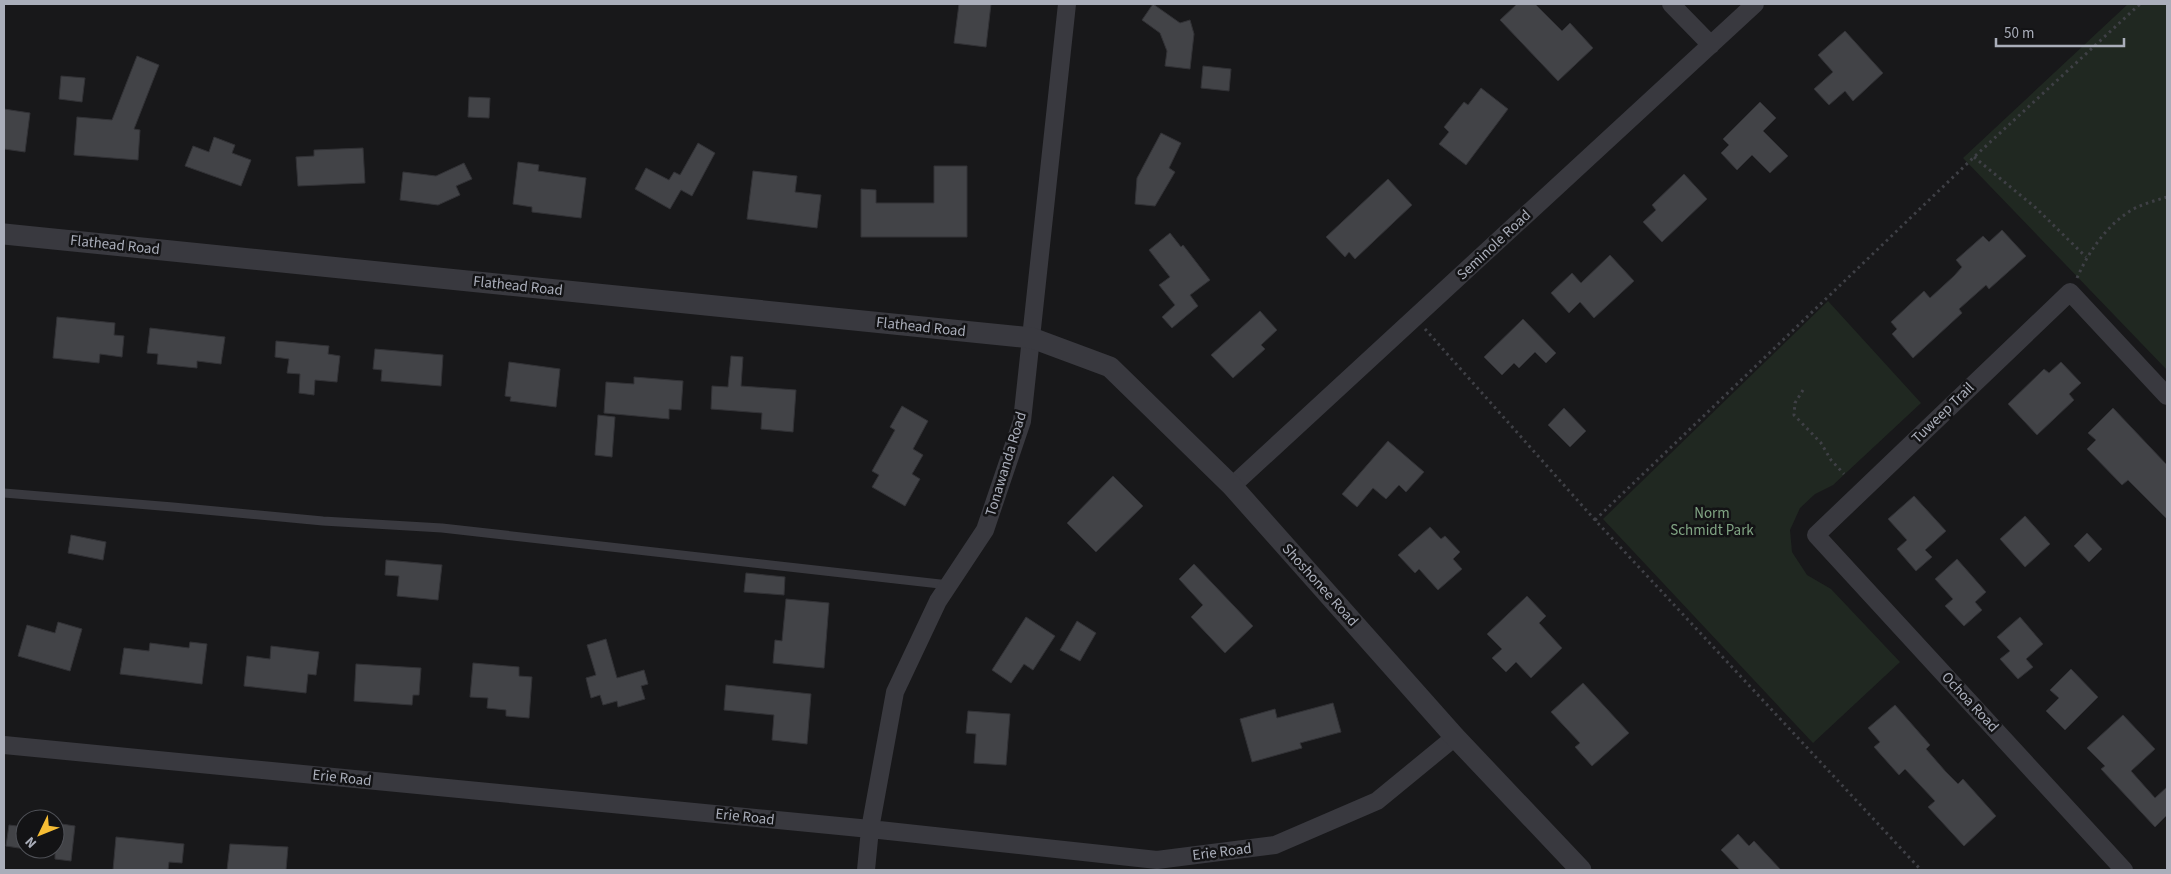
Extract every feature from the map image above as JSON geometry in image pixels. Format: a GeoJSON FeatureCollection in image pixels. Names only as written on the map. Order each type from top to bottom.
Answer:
{"type":"FeatureCollection","features":[{"type":"Feature","properties":{"kind":"street","name":"Tonawanda Road"},"geometry":{"type":"LineString","coordinates":[[866,870],[870,829],[895,692],[938,601],[985,530],[1022,421],[1067,4]]}},
{"type":"Feature","properties":{"kind":"street"},"geometry":{"type":"LineString","coordinates":[[1671,4],[1711,45]]}},
{"type":"Feature","properties":{"kind":"street","name":"Seminole Road"},"geometry":{"type":"LineString","coordinates":[[1232,486],[1755,4]]}},
{"type":"Feature","properties":{"kind":"street","name":"Flathead Road"},"geometry":{"type":"LineString","coordinates":[[4,234],[1032,338]]}},
{"type":"Feature","properties":{"kind":"street"},"geometry":{"type":"LineString","coordinates":[[2070,292],[2167,396]]}},
{"type":"Feature","properties":{"kind":"street","name":"Tuweep Trail"},"geometry":{"type":"LineString","coordinates":[[1816,534],[2070,292]]}},
{"type":"Feature","properties":{"kind":"street","name":"Shoshonee Road"},"geometry":{"type":"LineString","coordinates":[[1032,338],[1110,367],[1232,486],[1454,737],[1581,870]]}},
{"type":"Feature","properties":{"kind":"street","name":"Ochoa Road"},"geometry":{"type":"LineString","coordinates":[[1816,534],[2124,870]]}},
{"type":"Feature","properties":{"kind":"street","name":"Erie Road"},"geometry":{"type":"LineString","coordinates":[[4,745],[870,829],[1157,860],[1275,845],[1377,801],[1454,737]]}},
{"type":"Feature","properties":{"kind":"lane"},"geometry":{"type":"LineString","coordinates":[[4,494],[324,521],[442,528],[949,585]]}},
{"type":"Feature","properties":{"kind":"path"},"geometry":{"type":"LineString","coordinates":[[1596,520],[1974,157],[2140,4]]}},
{"type":"Feature","properties":{"kind":"path"},"geometry":{"type":"LineString","coordinates":[[1974,157],[2036,208],[2086,257]]}},
{"type":"Feature","properties":{"kind":"path"},"geometry":{"type":"LineString","coordinates":[[2070,292],[2086,257],[2101,238],[2127,212],[2167,197]]}},
{"type":"Feature","properties":{"kind":"path"},"geometry":{"type":"LineString","coordinates":[[1415,317],[1596,520],[1922,870]]}},
{"type":"Feature","properties":{"kind":"path"},"geometry":{"type":"LineString","coordinates":[[1803,390],[1795,403],[1794,415],[1820,443],[1831,460],[1844,474]]}},
{"type":"Feature","properties":{"kind":"green space"},"geometry":{"type":"Polygon","coordinates":[[[2128,4],[2167,4],[2167,370],[1963,158],[2128,4]]]}},
{"type":"Feature","properties":{"kind":"green space","name":"Norm Schmidt Park"},"geometry":{"type":"Polygon","coordinates":[[[1828,301],[1921,403],[1833,485],[1815,494],[1800,508],[1790,530],[1792,552],[1807,575],[1831,589],[1900,662],[1813,743],[1603,519],[1828,301]]]}},
{"type":"Feature","properties":{"kind":"building"},"geometry":{"type":"Polygon","coordinates":[[[959,4],[991,4],[986,47],[954,43],[959,4]]]}},
{"type":"Feature","properties":{"kind":"building"},"geometry":{"type":"Polygon","coordinates":[[[1153,4],[1180,23],[1190,20],[1194,34],[1190,69],[1165,66],[1167,51],[1160,33],[1142,20],[1153,4]]]}},
{"type":"Feature","properties":{"kind":"building"},"geometry":{"type":"Polygon","coordinates":[[[1517,4],[1535,4],[1562,31],[1570,23],[1593,48],[1558,81],[1500,20],[1517,4]]]}},
{"type":"Feature","properties":{"kind":"building"},"geometry":{"type":"Polygon","coordinates":[[[1845,31],[1883,73],[1853,101],[1845,91],[1829,105],[1814,89],[1833,72],[1818,55],[1845,31]]]}},
{"type":"Feature","properties":{"kind":"building"},"geometry":{"type":"Polygon","coordinates":[[[137,56],[159,65],[134,129],[140,130],[138,160],[74,155],[77,117],[112,120],[137,56]]]}},
{"type":"Feature","properties":{"kind":"building"},"geometry":{"type":"Polygon","coordinates":[[[1203,66],[1231,69],[1229,91],[1201,88],[1203,66]]]}},
{"type":"Feature","properties":{"kind":"building"},"geometry":{"type":"Polygon","coordinates":[[[61,76],[85,78],[82,102],[59,99],[61,76]]]}},
{"type":"Feature","properties":{"kind":"building"},"geometry":{"type":"Polygon","coordinates":[[[1481,88],[1508,109],[1466,165],[1439,144],[1449,132],[1444,127],[1464,102],[1468,105],[1481,88]]]}},
{"type":"Feature","properties":{"kind":"building"},"geometry":{"type":"Polygon","coordinates":[[[469,97],[490,98],[489,118],[468,117],[469,97]]]}},
{"type":"Feature","properties":{"kind":"building"},"geometry":{"type":"Polygon","coordinates":[[[1760,102],[1776,118],[1763,131],[1788,156],[1770,173],[1752,155],[1737,170],[1721,153],[1729,145],[1723,139],[1760,102]]]}},
{"type":"Feature","properties":{"kind":"building"},"geometry":{"type":"Polygon","coordinates":[[[4,109],[30,113],[25,152],[4,149],[4,109]]]}},
{"type":"Feature","properties":{"kind":"building"},"geometry":{"type":"Polygon","coordinates":[[[1161,133],[1181,143],[1169,168],[1175,172],[1155,206],[1135,204],[1137,178],[1161,133]]]}},
{"type":"Feature","properties":{"kind":"building"},"geometry":{"type":"Polygon","coordinates":[[[214,137],[235,145],[232,153],[251,160],[241,186],[185,166],[193,146],[209,152],[214,137]]]}},
{"type":"Feature","properties":{"kind":"building"},"geometry":{"type":"Polygon","coordinates":[[[698,143],[715,153],[692,196],[681,190],[670,209],[635,189],[646,168],[669,180],[674,172],[680,175],[698,143]]]}},
{"type":"Feature","properties":{"kind":"building"},"geometry":{"type":"Polygon","coordinates":[[[363,148],[365,183],[298,186],[296,157],[314,156],[314,150],[363,148]]]}},
{"type":"Feature","properties":{"kind":"building"},"geometry":{"type":"Polygon","coordinates":[[[518,162],[539,165],[538,171],[586,178],[581,218],[532,212],[532,207],[513,204],[518,162]]]}},
{"type":"Feature","properties":{"kind":"building"},"geometry":{"type":"Polygon","coordinates":[[[464,163],[472,179],[456,186],[460,195],[438,205],[400,200],[403,172],[436,176],[464,163]]]}},
{"type":"Feature","properties":{"kind":"building"},"geometry":{"type":"Polygon","coordinates":[[[934,166],[967,166],[967,237],[861,237],[861,189],[876,190],[876,203],[934,203],[934,166]]]}},
{"type":"Feature","properties":{"kind":"building"},"geometry":{"type":"Polygon","coordinates":[[[753,171],[797,176],[795,192],[821,195],[817,228],[747,219],[753,171]]]}},
{"type":"Feature","properties":{"kind":"building"},"geometry":{"type":"Polygon","coordinates":[[[1684,174],[1707,199],[1662,242],[1643,222],[1656,210],[1652,205],[1684,174]]]}},
{"type":"Feature","properties":{"kind":"building"},"geometry":{"type":"Polygon","coordinates":[[[1388,179],[1412,205],[1355,259],[1349,252],[1345,257],[1326,237],[1388,179]]]}},
{"type":"Feature","properties":{"kind":"building"},"geometry":{"type":"Polygon","coordinates":[[[2002,230],[2026,256],[1989,289],[1986,285],[1959,309],[1962,313],[1913,358],[1892,334],[1897,329],[1891,322],[1924,291],[1930,298],[1954,276],[1962,267],[1956,260],[1983,236],[1989,242],[2002,230]]]}},
{"type":"Feature","properties":{"kind":"building"},"geometry":{"type":"Polygon","coordinates":[[[1170,233],[1181,247],[1183,245],[1210,280],[1190,295],[1198,306],[1172,328],[1162,317],[1175,305],[1159,285],[1170,277],[1149,250],[1170,233]]]}},
{"type":"Feature","properties":{"kind":"building"},"geometry":{"type":"Polygon","coordinates":[[[1610,255],[1634,281],[1594,318],[1580,302],[1569,313],[1551,293],[1572,273],[1581,283],[1610,255]]]}},
{"type":"Feature","properties":{"kind":"building"},"geometry":{"type":"Polygon","coordinates":[[[1260,311],[1277,330],[1261,345],[1265,349],[1233,378],[1211,355],[1260,311]]]}},
{"type":"Feature","properties":{"kind":"building"},"geometry":{"type":"Polygon","coordinates":[[[57,317],[115,323],[114,335],[124,336],[122,357],[100,354],[99,363],[53,358],[57,317]]]}},
{"type":"Feature","properties":{"kind":"building"},"geometry":{"type":"Polygon","coordinates":[[[1523,319],[1556,353],[1546,363],[1535,352],[1519,368],[1514,363],[1502,375],[1484,357],[1523,319]]]}},
{"type":"Feature","properties":{"kind":"building"},"geometry":{"type":"Polygon","coordinates":[[[150,328],[225,337],[221,364],[197,361],[197,368],[157,364],[158,354],[147,353],[150,328]]]}},
{"type":"Feature","properties":{"kind":"building"},"geometry":{"type":"Polygon","coordinates":[[[276,341],[329,346],[328,354],[340,356],[337,382],[315,380],[314,395],[299,393],[300,374],[287,373],[289,359],[275,357],[276,341]]]}},
{"type":"Feature","properties":{"kind":"building"},"geometry":{"type":"Polygon","coordinates":[[[375,349],[443,355],[441,386],[381,381],[382,370],[373,369],[375,349]]]}},
{"type":"Feature","properties":{"kind":"building"},"geometry":{"type":"Polygon","coordinates":[[[731,356],[743,357],[741,386],[796,390],[793,432],[761,429],[762,413],[711,409],[712,386],[728,387],[731,356]]]}},
{"type":"Feature","properties":{"kind":"building"},"geometry":{"type":"Polygon","coordinates":[[[509,362],[560,369],[556,407],[510,401],[511,397],[505,396],[509,362]]]}},
{"type":"Feature","properties":{"kind":"building"},"geometry":{"type":"Polygon","coordinates":[[[2061,362],[2081,383],[2069,394],[2074,400],[2037,435],[2008,404],[2044,369],[2049,373],[2061,362]]]}},
{"type":"Feature","properties":{"kind":"building"},"geometry":{"type":"Polygon","coordinates":[[[634,377],[683,381],[681,410],[669,409],[669,419],[604,413],[606,382],[634,384],[634,377]]]}},
{"type":"Feature","properties":{"kind":"building"},"geometry":{"type":"Polygon","coordinates":[[[902,406],[928,421],[913,449],[923,455],[912,474],[920,479],[905,506],[872,487],[879,475],[872,471],[895,430],[890,427],[902,406]]]}},
{"type":"Feature","properties":{"kind":"building"},"geometry":{"type":"Polygon","coordinates":[[[1564,408],[1586,431],[1570,447],[1548,425],[1564,408]]]}},
{"type":"Feature","properties":{"kind":"building"},"geometry":{"type":"Polygon","coordinates":[[[2113,408],[2167,465],[2167,519],[2128,480],[2122,485],[2087,449],[2096,440],[2088,433],[2113,408]]]}},
{"type":"Feature","properties":{"kind":"building"},"geometry":{"type":"Polygon","coordinates":[[[598,415],[615,417],[612,457],[595,455],[598,415]]]}},
{"type":"Feature","properties":{"kind":"building"},"geometry":{"type":"Polygon","coordinates":[[[1388,441],[1424,472],[1406,492],[1399,485],[1386,499],[1373,488],[1357,507],[1342,494],[1388,441]]]}},
{"type":"Feature","properties":{"kind":"building"},"geometry":{"type":"Polygon","coordinates":[[[1113,476],[1143,506],[1096,552],[1067,523],[1113,476]]]}},
{"type":"Feature","properties":{"kind":"building"},"geometry":{"type":"Polygon","coordinates":[[[1914,496],[1946,531],[1925,550],[1932,557],[1916,571],[1897,549],[1907,540],[1888,519],[1914,496]]]}},
{"type":"Feature","properties":{"kind":"building"},"geometry":{"type":"Polygon","coordinates":[[[2025,516],[2050,544],[2025,567],[2000,539],[2025,516]]]}},
{"type":"Feature","properties":{"kind":"building"},"geometry":{"type":"Polygon","coordinates":[[[1430,527],[1441,539],[1445,536],[1460,552],[1453,559],[1462,569],[1438,590],[1419,569],[1415,573],[1398,555],[1430,527]]]}},
{"type":"Feature","properties":{"kind":"building"},"geometry":{"type":"Polygon","coordinates":[[[2087,533],[2102,549],[2089,562],[2074,546],[2087,533]]]}},
{"type":"Feature","properties":{"kind":"building"},"geometry":{"type":"Polygon","coordinates":[[[71,535],[106,542],[103,560],[68,553],[71,535]]]}},
{"type":"Feature","properties":{"kind":"building"},"geometry":{"type":"Polygon","coordinates":[[[1957,559],[1986,592],[1975,602],[1982,610],[1964,626],[1945,606],[1953,599],[1935,579],[1957,559]]]}},
{"type":"Feature","properties":{"kind":"building"},"geometry":{"type":"Polygon","coordinates":[[[386,560],[442,565],[438,600],[397,596],[399,576],[385,575],[386,560]]]}},
{"type":"Feature","properties":{"kind":"building"},"geometry":{"type":"Polygon","coordinates":[[[1194,564],[1253,626],[1225,653],[1191,617],[1203,605],[1179,579],[1194,564]]]}},
{"type":"Feature","properties":{"kind":"building"},"geometry":{"type":"Polygon","coordinates":[[[746,573],[785,577],[784,595],[744,592],[746,573]]]}},
{"type":"Feature","properties":{"kind":"building"},"geometry":{"type":"Polygon","coordinates":[[[1527,596],[1546,616],[1539,623],[1562,648],[1531,678],[1516,662],[1506,672],[1492,658],[1502,649],[1487,634],[1527,596]]]}},
{"type":"Feature","properties":{"kind":"building"},"geometry":{"type":"Polygon","coordinates":[[[786,599],[829,603],[824,668],[773,663],[775,640],[782,641],[786,599]]]}},
{"type":"Feature","properties":{"kind":"building"},"geometry":{"type":"Polygon","coordinates":[[[1026,617],[1055,636],[1033,670],[1024,664],[1011,683],[992,670],[1026,617]]]}},
{"type":"Feature","properties":{"kind":"building"},"geometry":{"type":"Polygon","coordinates":[[[2020,617],[2043,644],[2026,659],[2033,667],[2018,679],[2000,659],[2010,651],[1997,637],[2020,617]]]}},
{"type":"Feature","properties":{"kind":"building"},"geometry":{"type":"Polygon","coordinates":[[[1077,621],[1096,633],[1080,661],[1060,650],[1077,621]]]}},
{"type":"Feature","properties":{"kind":"building"},"geometry":{"type":"Polygon","coordinates":[[[58,622],[82,629],[70,671],[18,656],[27,625],[55,633],[58,622]]]}},
{"type":"Feature","properties":{"kind":"building"},"geometry":{"type":"Polygon","coordinates":[[[606,639],[617,678],[644,670],[648,684],[641,686],[645,699],[618,707],[617,701],[603,705],[600,695],[591,698],[586,678],[596,675],[587,645],[606,639]]]}},
{"type":"Feature","properties":{"kind":"building"},"geometry":{"type":"Polygon","coordinates":[[[190,642],[207,644],[202,684],[120,674],[124,648],[149,651],[150,643],[189,648],[190,642]]]}},
{"type":"Feature","properties":{"kind":"building"},"geometry":{"type":"Polygon","coordinates":[[[271,646],[319,652],[316,675],[308,674],[306,693],[244,686],[247,656],[270,659],[271,646]]]}},
{"type":"Feature","properties":{"kind":"building"},"geometry":{"type":"Polygon","coordinates":[[[473,663],[519,667],[519,676],[532,677],[529,718],[506,716],[506,710],[487,708],[488,698],[470,697],[473,663]]]}},
{"type":"Feature","properties":{"kind":"building"},"geometry":{"type":"Polygon","coordinates":[[[356,664],[421,668],[419,695],[413,695],[412,705],[354,701],[356,664]]]}},
{"type":"Feature","properties":{"kind":"building"},"geometry":{"type":"Polygon","coordinates":[[[2071,669],[2098,697],[2065,730],[2046,711],[2059,698],[2050,690],[2071,669]]]}},
{"type":"Feature","properties":{"kind":"building"},"geometry":{"type":"Polygon","coordinates":[[[1583,683],[1629,733],[1592,766],[1575,747],[1580,743],[1551,712],[1583,683]]]}},
{"type":"Feature","properties":{"kind":"building"},"geometry":{"type":"Polygon","coordinates":[[[726,685],[811,694],[807,744],[772,740],[774,715],[724,710],[726,685]]]}},
{"type":"Feature","properties":{"kind":"building"},"geometry":{"type":"Polygon","coordinates":[[[1333,703],[1341,732],[1300,743],[1302,748],[1252,762],[1240,719],[1275,709],[1277,718],[1333,703]]]}},
{"type":"Feature","properties":{"kind":"building"},"geometry":{"type":"Polygon","coordinates":[[[1895,705],[1930,745],[1926,749],[1946,772],[1958,784],[1963,779],[1996,816],[1964,846],[1928,807],[1935,801],[1905,769],[1899,775],[1874,747],[1880,742],[1868,728],[1895,705]]]}},
{"type":"Feature","properties":{"kind":"building"},"geometry":{"type":"Polygon","coordinates":[[[968,711],[1010,714],[1006,765],[974,763],[976,734],[966,733],[968,711]]]}},
{"type":"Feature","properties":{"kind":"building"},"geometry":{"type":"Polygon","coordinates":[[[2123,715],[2155,749],[2131,771],[2155,798],[2167,787],[2167,815],[2155,827],[2101,769],[2105,766],[2087,748],[2123,715]]]}},
{"type":"Feature","properties":{"kind":"building"},"geometry":{"type":"Polygon","coordinates":[[[65,824],[75,826],[71,861],[55,859],[65,859],[65,824]]]}},
{"type":"Feature","properties":{"kind":"building"},"geometry":{"type":"Polygon","coordinates":[[[9,825],[15,826],[15,847],[6,846],[9,825]]]}},
{"type":"Feature","properties":{"kind":"building"},"geometry":{"type":"Polygon","coordinates":[[[1738,834],[1749,846],[1754,841],[1781,870],[1740,870],[1721,850],[1738,834]]]}},
{"type":"Feature","properties":{"kind":"building"},"geometry":{"type":"Polygon","coordinates":[[[116,837],[184,844],[182,863],[169,862],[168,870],[113,870],[116,837]]]}},
{"type":"Feature","properties":{"kind":"building"},"geometry":{"type":"Polygon","coordinates":[[[230,844],[288,847],[286,870],[227,870],[230,844]]]}}]}
